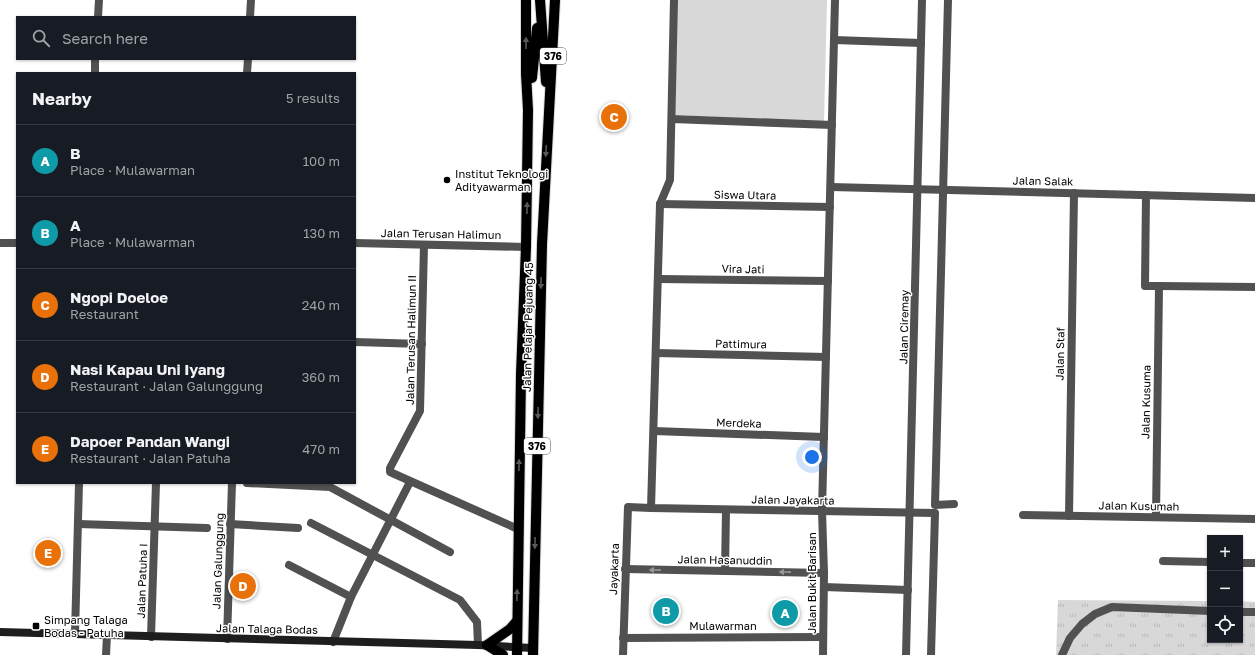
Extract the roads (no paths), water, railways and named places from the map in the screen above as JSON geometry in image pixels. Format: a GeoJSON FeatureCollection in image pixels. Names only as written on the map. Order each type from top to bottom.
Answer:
{"type":"FeatureCollection","features":[{"type":"Feature","properties":{"kind":"main road","name":"Jalan Pelajar Pejuang 45"},"geometry":{"type":"LineString","coordinates":[[517,651],[521,374],[526,247],[528,110],[526,74],[526,0]]}},
{"type":"Feature","properties":{"kind":"main road","name":"Jalan Pelajar Pejuang 45"},"geometry":{"type":"LineString","coordinates":[[533,652],[542,244],[555,0]]}},
{"type":"Feature","properties":{"kind":"main road","name":"376"},"geometry":{"type":"LineString","coordinates":[[528,110],[540,1]]}},
{"type":"Feature","properties":{"kind":"main road","name":"376"},"geometry":{"type":"LineString","coordinates":[[540,1],[548,112]]}},
{"type":"Feature","properties":{"kind":"main road"},"geometry":{"type":"LineString","coordinates":[[482,645],[510,629],[517,621]]}},
{"type":"Feature","properties":{"kind":"main road"},"geometry":{"type":"LineString","coordinates":[[482,645],[503,655]]}},
{"type":"Feature","properties":{"kind":"street"},"geometry":{"type":"LineString","coordinates":[[98,16],[99,0]]}},
{"type":"Feature","properties":{"kind":"street"},"geometry":{"type":"LineString","coordinates":[[250,16],[251,0]]}},
{"type":"Feature","properties":{"kind":"street"},"geometry":{"type":"LineString","coordinates":[[651,508],[660,204],[670,180],[674,0]]}},
{"type":"Feature","properties":{"kind":"street","name":"Jalan Bukit Barisan"},"geometry":{"type":"LineString","coordinates":[[823,655],[824,573],[822,512],[835,0]]}},
{"type":"Feature","properties":{"kind":"street","name":"Jalan Ciremay"},"geometry":{"type":"LineString","coordinates":[[906,655],[922,0]]}},
{"type":"Feature","properties":{"kind":"street"},"geometry":{"type":"LineString","coordinates":[[948,0],[935,505],[954,504]]}},
{"type":"Feature","properties":{"kind":"street"},"geometry":{"type":"LineString","coordinates":[[834,40],[921,43]]}},
{"type":"Feature","properties":{"kind":"street"},"geometry":{"type":"LineString","coordinates":[[94,72],[95,60]]}},
{"type":"Feature","properties":{"kind":"street"},"geometry":{"type":"LineString","coordinates":[[247,72],[248,60]]}},
{"type":"Feature","properties":{"kind":"street"},"geometry":{"type":"LineString","coordinates":[[672,119],[832,125]]}},
{"type":"Feature","properties":{"kind":"street","name":"Jalan Salak"},"geometry":{"type":"LineString","coordinates":[[831,187],[1255,198]]}},
{"type":"Feature","properties":{"kind":"street","name":"Jalan Staf"},"geometry":{"type":"LineString","coordinates":[[1069,516],[1074,193]]}},
{"type":"Feature","properties":{"kind":"street"},"geometry":{"type":"LineString","coordinates":[[1146,195],[1145,286],[1255,287]]}},
{"type":"Feature","properties":{"kind":"street","name":"Siswa Utara"},"geometry":{"type":"LineString","coordinates":[[660,204],[830,207]]}},
{"type":"Feature","properties":{"kind":"street"},"geometry":{"type":"LineString","coordinates":[[0,243],[16,243]]}},
{"type":"Feature","properties":{"kind":"street","name":"Jalan Terusan Halimun"},"geometry":{"type":"LineString","coordinates":[[356,243],[526,247]]}},
{"type":"Feature","properties":{"kind":"street","name":"Jalan Terusan Halimun II"},"geometry":{"type":"LineString","coordinates":[[424,245],[420,411],[390,468],[392,474],[518,529]]}},
{"type":"Feature","properties":{"kind":"street","name":"Vira Jati"},"geometry":{"type":"LineString","coordinates":[[658,279],[828,281]]}},
{"type":"Feature","properties":{"kind":"street","name":"Jalan Kusuma"},"geometry":{"type":"LineString","coordinates":[[1156,517],[1159,286]]}},
{"type":"Feature","properties":{"kind":"street"},"geometry":{"type":"LineString","coordinates":[[356,342],[422,344]]}},
{"type":"Feature","properties":{"kind":"street","name":"Pattimura"},"geometry":{"type":"LineString","coordinates":[[656,353],[826,357]]}},
{"type":"Feature","properties":{"kind":"street","name":"Merdeka"},"geometry":{"type":"LineString","coordinates":[[654,431],[824,437]]}},
{"type":"Feature","properties":{"kind":"street"},"geometry":{"type":"LineString","coordinates":[[333,642],[351,597],[410,482]]}},
{"type":"Feature","properties":{"kind":"street"},"geometry":{"type":"LineString","coordinates":[[75,634],[79,484]]}},
{"type":"Feature","properties":{"kind":"street","name":"Jalan Patuha I"},"geometry":{"type":"LineString","coordinates":[[151,637],[156,484]]}},
{"type":"Feature","properties":{"kind":"street","name":"Jalan Galunggung"},"geometry":{"type":"LineString","coordinates":[[227,639],[232,484]]}},
{"type":"Feature","properties":{"kind":"street"},"geometry":{"type":"LineString","coordinates":[[268,484],[330,487],[450,552]]}},
{"type":"Feature","properties":{"kind":"street","name":"Jayakarta"},"geometry":{"type":"LineString","coordinates":[[623,655],[628,507],[651,508]]}},
{"type":"Feature","properties":{"kind":"street","name":"Jalan Jayakarta"},"geometry":{"type":"LineString","coordinates":[[651,508],[934,513],[931,655]]}},
{"type":"Feature","properties":{"kind":"street"},"geometry":{"type":"LineString","coordinates":[[725,571],[726,510]]}},
{"type":"Feature","properties":{"kind":"street","name":"Jalan Kusumah"},"geometry":{"type":"LineString","coordinates":[[1024,515],[1255,519]]}},
{"type":"Feature","properties":{"kind":"street"},"geometry":{"type":"LineString","coordinates":[[311,523],[460,600],[477,622],[482,645]]}},
{"type":"Feature","properties":{"kind":"street"},"geometry":{"type":"LineString","coordinates":[[78,524],[207,528]]}},
{"type":"Feature","properties":{"kind":"street"},"geometry":{"type":"LineString","coordinates":[[230,524],[298,528]]}},
{"type":"Feature","properties":{"kind":"street"},"geometry":{"type":"LineString","coordinates":[[1162,561],[1207,562]]}},
{"type":"Feature","properties":{"kind":"street"},"geometry":{"type":"LineString","coordinates":[[1243,563],[1255,563]]}},
{"type":"Feature","properties":{"kind":"street"},"geometry":{"type":"LineString","coordinates":[[289,566],[351,597]]}},
{"type":"Feature","properties":{"kind":"street","name":"Jalan Hasanuddin"},"geometry":{"type":"LineString","coordinates":[[625,569],[824,573]]}},
{"type":"Feature","properties":{"kind":"street"},"geometry":{"type":"LineString","coordinates":[[824,587],[908,590]]}},
{"type":"Feature","properties":{"kind":"street"},"geometry":{"type":"LineString","coordinates":[[1062,655],[1070,638],[1082,624],[1095,614],[1112,608],[1207,611]]}},
{"type":"Feature","properties":{"kind":"street"},"geometry":{"type":"LineString","coordinates":[[1243,612],[1255,612]]}},
{"type":"Feature","properties":{"kind":"street","name":"Jalan Talaga Bodas"},"geometry":{"type":"LineString","coordinates":[[0,632],[482,645],[533,652]]}},
{"type":"Feature","properties":{"kind":"street"},"geometry":{"type":"LineString","coordinates":[[106,655],[107,635]]}},
{"type":"Feature","properties":{"kind":"street","name":"Mulawarman"},"geometry":{"type":"LineString","coordinates":[[623,638],[823,637]]}},
{"type":"Feature","properties":{"kind":"place","name":"Ngopi Doeloe"},"geometry":{"type":"Point","coordinates":[614,117]}},
{"type":"Feature","properties":{"kind":"place","name":"Institut Teknologi Adityawarman"},"geometry":{"type":"Point","coordinates":[447,180]}},
{"type":"Feature","properties":{"kind":"place","name":"Dapoer Pandan Wangi"},"geometry":{"type":"Point","coordinates":[48,553]}},
{"type":"Feature","properties":{"kind":"place","name":"Nasi Kapau Uni Iyang"},"geometry":{"type":"Point","coordinates":[243,586]}},
{"type":"Feature","properties":{"kind":"place","name":"A"},"geometry":{"type":"Point","coordinates":[666,611]}},
{"type":"Feature","properties":{"kind":"place","name":"B"},"geometry":{"type":"Point","coordinates":[785,613]}},
{"type":"Feature","properties":{"kind":"place","name":"Simpang Talaga Bodas - Patuha"},"geometry":{"type":"Point","coordinates":[36,626]}}]}
